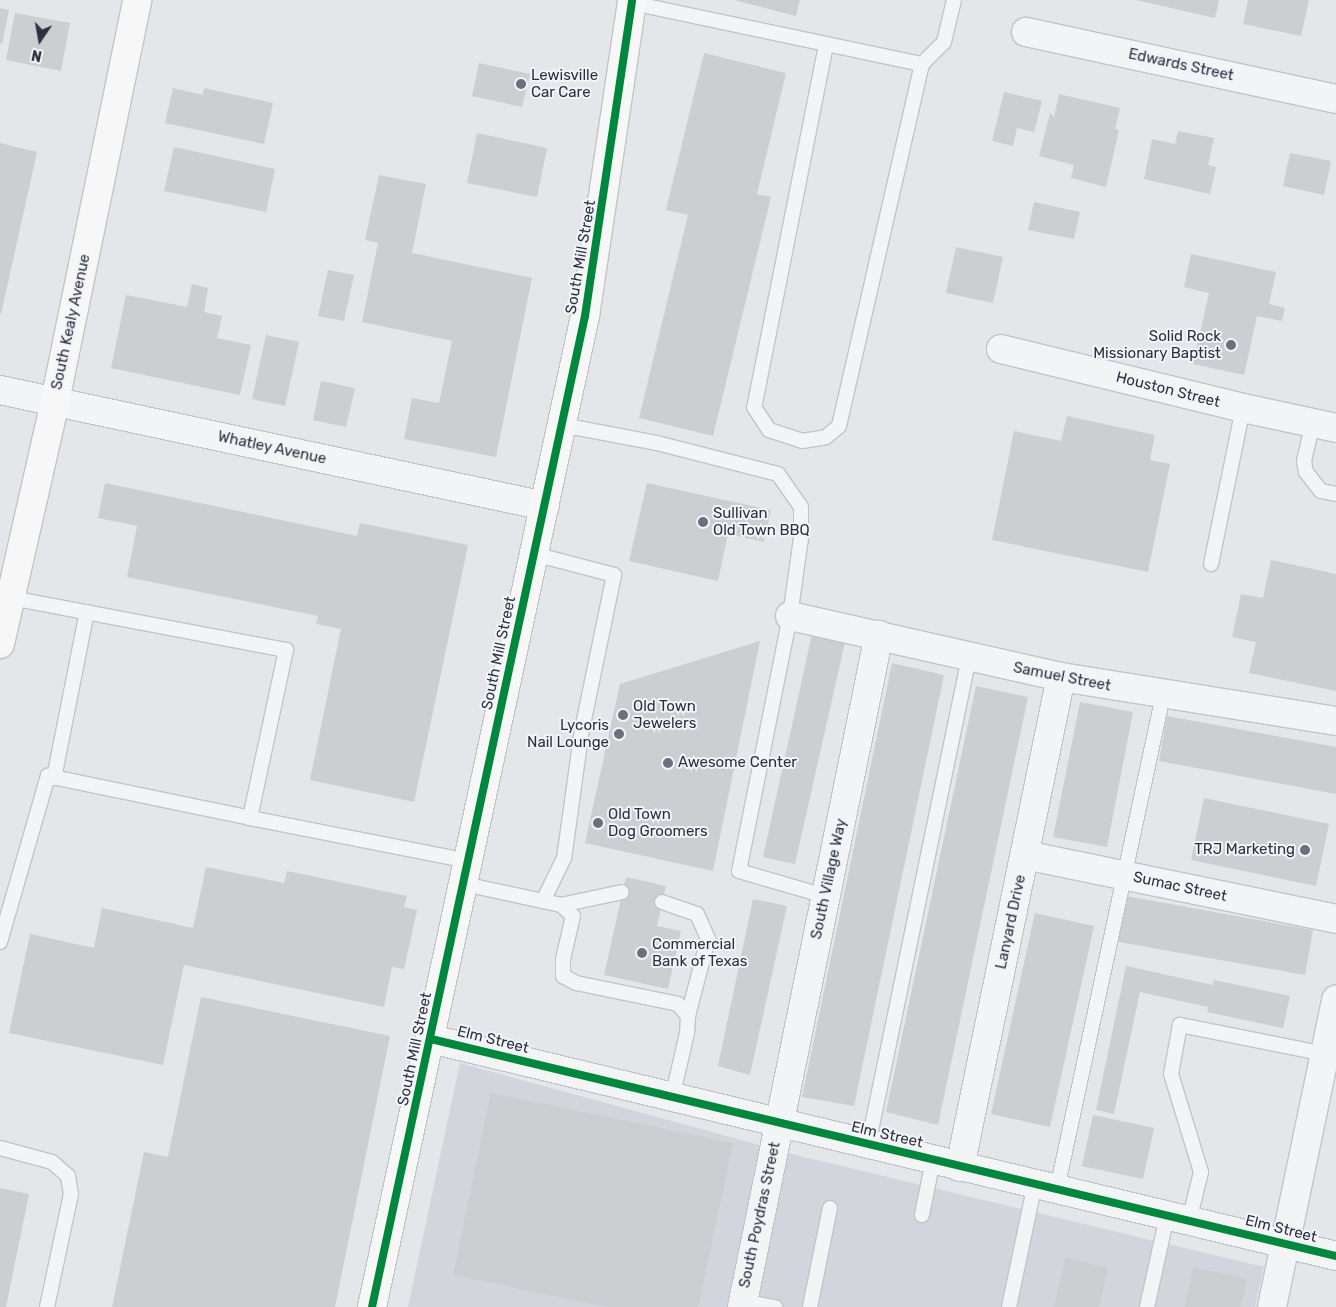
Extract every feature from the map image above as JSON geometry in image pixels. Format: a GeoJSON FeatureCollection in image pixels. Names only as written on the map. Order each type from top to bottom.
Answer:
{"type":"FeatureCollection","features":[{"type":"Feature","properties":{"kind":"main road","name":"South Kealy Avenue"},"geometry":{"type":"LineString","coordinates":[[0,644],[5,597],[55,401],[137,0]]}},
{"type":"Feature","properties":{"kind":"main road","name":"South Mill Street"},"geometry":{"type":"LineString","coordinates":[[372,1307],[432,1039],[562,425],[598,243],[632,2]]}},
{"type":"Feature","properties":{"kind":"street","name":"Edwards Street"},"geometry":{"type":"LineString","coordinates":[[1026,32],[1336,99]]}},
{"type":"Feature","properties":{"kind":"street","name":"Houston Street"},"geometry":{"type":"LineString","coordinates":[[1001,349],[1243,408],[1324,425]]}},
{"type":"Feature","properties":{"kind":"street","name":"Whatley Avenue"},"geometry":{"type":"LineString","coordinates":[[0,390],[545,506]]}},
{"type":"Feature","properties":{"kind":"street","name":"Samuel Street"},"geometry":{"type":"LineString","coordinates":[[790,616],[1061,678],[1163,696],[1336,721]]}},
{"type":"Feature","properties":{"kind":"street","name":"South Village Way"},"geometry":{"type":"LineString","coordinates":[[779,1124],[879,635]]}},
{"type":"Feature","properties":{"kind":"street","name":"Lanyard Drive"},"geometry":{"type":"LineString","coordinates":[[960,1167],[1061,678]]}},
{"type":"Feature","properties":{"kind":"street","name":"Sumac Street"},"geometry":{"type":"LineString","coordinates":[[1025,855],[1336,919]]}},
{"type":"Feature","properties":{"kind":"street"},"geometry":{"type":"LineString","coordinates":[[1272,1307],[1284,1243],[1330,1038],[1336,1000]]}},
{"type":"Feature","properties":{"kind":"street","name":"Elm Street"},"geometry":{"type":"LineString","coordinates":[[432,1039],[779,1124],[1336,1256]]}},
{"type":"Feature","properties":{"kind":"street","name":"South Poydras Street"},"geometry":{"type":"LineString","coordinates":[[742,1304],[779,1124]]}},
{"type":"Feature","properties":{"kind":"lane"},"geometry":{"type":"LineString","coordinates":[[826,46],[754,407],[769,430],[802,441],[826,437],[839,426],[922,64],[944,42],[954,0]]}},
{"type":"Feature","properties":{"kind":"lane"},"geometry":{"type":"LineString","coordinates":[[632,2],[826,46],[922,64]]}},
{"type":"Feature","properties":{"kind":"lane"},"geometry":{"type":"LineString","coordinates":[[1211,564],[1243,408]]}},
{"type":"Feature","properties":{"kind":"lane"},"geometry":{"type":"LineString","coordinates":[[562,425],[657,443],[778,474],[801,507],[801,538],[790,616],[739,871],[826,896]]}},
{"type":"Feature","properties":{"kind":"lane"},"geometry":{"type":"LineString","coordinates":[[1324,425],[1304,460],[1306,472],[1321,491],[1336,494]]}},
{"type":"Feature","properties":{"kind":"lane"},"geometry":{"type":"LineString","coordinates":[[534,554],[614,575],[582,729],[564,858],[543,901]]}},
{"type":"Feature","properties":{"kind":"lane"},"geometry":{"type":"LineString","coordinates":[[5,597],[286,650],[250,818]]}},
{"type":"Feature","properties":{"kind":"lane"},"geometry":{"type":"LineString","coordinates":[[54,778],[87,612]]}},
{"type":"Feature","properties":{"kind":"lane"},"geometry":{"type":"LineString","coordinates":[[868,1145],[969,658]]}},
{"type":"Feature","properties":{"kind":"lane"},"geometry":{"type":"LineString","coordinates":[[1009,1307],[1046,1187],[1124,875],[1163,696]]}},
{"type":"Feature","properties":{"kind":"lane"},"geometry":{"type":"LineString","coordinates":[[0,942],[48,776],[250,818],[467,873],[543,901],[561,905],[622,892]]}},
{"type":"Feature","properties":{"kind":"lane"},"geometry":{"type":"LineString","coordinates":[[662,902],[697,914],[708,939],[688,1016],[687,1033],[672,1098]]}},
{"type":"Feature","properties":{"kind":"lane"},"geometry":{"type":"LineString","coordinates":[[561,905],[573,916],[563,959],[563,976],[576,984],[678,1004],[688,1016]]}},
{"type":"Feature","properties":{"kind":"lane"},"geometry":{"type":"LineString","coordinates":[[1146,1307],[1178,1218],[1201,1172],[1171,1074],[1180,1025],[1330,1038]]}},
{"type":"Feature","properties":{"kind":"lane"},"geometry":{"type":"LineString","coordinates":[[0,1148],[52,1162],[68,1176],[71,1194],[47,1307]]}},
{"type":"Feature","properties":{"kind":"lane"},"geometry":{"type":"LineString","coordinates":[[922,1215],[934,1160]]}},
{"type":"Feature","properties":{"kind":"lane"},"geometry":{"type":"LineString","coordinates":[[810,1307],[830,1208]]}},
{"type":"Feature","properties":{"kind":"lane"},"geometry":{"type":"LineString","coordinates":[[742,1304],[775,1307]]}},
{"type":"Feature","properties":{"kind":"shaded area"},"geometry":{"type":"Polygon","coordinates":[[[460,1063],[796,1155],[1264,1267],[1255,1307],[408,1307],[460,1063]]]}},
{"type":"Feature","properties":{"kind":"building"},"geometry":{"type":"Polygon","coordinates":[[[734,0],[800,0],[796,16],[734,0]]]}},
{"type":"Feature","properties":{"kind":"building"},"geometry":{"type":"Polygon","coordinates":[[[1136,0],[1219,0],[1215,18],[1136,0]]]}},
{"type":"Feature","properties":{"kind":"building"},"geometry":{"type":"Polygon","coordinates":[[[1248,0],[1309,0],[1301,36],[1243,24],[1248,0]]]}},
{"type":"Feature","properties":{"kind":"building"},"geometry":{"type":"Polygon","coordinates":[[[0,8],[9,10],[2,44],[0,43],[0,8]]]}},
{"type":"Feature","properties":{"kind":"building"},"geometry":{"type":"Polygon","coordinates":[[[15,13],[70,23],[61,71],[6,60],[15,13]]]}},
{"type":"Feature","properties":{"kind":"building"},"geometry":{"type":"Polygon","coordinates":[[[704,53],[786,73],[757,194],[771,197],[713,436],[639,418],[688,215],[666,210],[704,53]]]}},
{"type":"Feature","properties":{"kind":"building"},"geometry":{"type":"Polygon","coordinates":[[[479,63],[530,74],[522,107],[472,96],[479,63]]]}},
{"type":"Feature","properties":{"kind":"building"},"geometry":{"type":"Polygon","coordinates":[[[173,88],[203,95],[204,88],[273,103],[264,144],[165,123],[173,88]]]}},
{"type":"Feature","properties":{"kind":"building"},"geometry":{"type":"Polygon","coordinates":[[[1004,92],[1042,101],[1034,132],[1017,128],[1013,146],[992,141],[1004,92]]]}},
{"type":"Feature","properties":{"kind":"building"},"geometry":{"type":"Polygon","coordinates":[[[1059,94],[1120,108],[1115,129],[1119,130],[1106,187],[1071,178],[1074,165],[1039,156],[1050,113],[1054,117],[1059,94]]]}},
{"type":"Feature","properties":{"kind":"building"},"geometry":{"type":"Polygon","coordinates":[[[1178,131],[1214,138],[1208,165],[1216,167],[1210,194],[1144,179],[1152,139],[1175,144],[1178,131]]]}},
{"type":"Feature","properties":{"kind":"building"},"geometry":{"type":"Polygon","coordinates":[[[477,133],[547,148],[537,197],[467,183],[477,133]]]}},
{"type":"Feature","properties":{"kind":"building"},"geometry":{"type":"Polygon","coordinates":[[[0,143],[37,152],[1,314],[0,314],[0,143]]]}},
{"type":"Feature","properties":{"kind":"building"},"geometry":{"type":"Polygon","coordinates":[[[174,147],[275,169],[266,212],[164,191],[174,147]]]}},
{"type":"Feature","properties":{"kind":"building"},"geometry":{"type":"Polygon","coordinates":[[[1290,153],[1331,161],[1324,195],[1283,186],[1290,153]]]}},
{"type":"Feature","properties":{"kind":"building"},"geometry":{"type":"Polygon","coordinates":[[[379,175],[426,184],[412,253],[532,278],[496,457],[404,439],[412,398],[439,403],[452,341],[362,322],[378,243],[365,240],[379,175]]]}},
{"type":"Feature","properties":{"kind":"building"},"geometry":{"type":"Polygon","coordinates":[[[1034,202],[1080,212],[1074,239],[1028,230],[1034,202]]]}},
{"type":"Feature","properties":{"kind":"building"},"geometry":{"type":"Polygon","coordinates":[[[956,247],[1003,257],[993,303],[946,293],[956,247]]]}},
{"type":"Feature","properties":{"kind":"building"},"geometry":{"type":"Polygon","coordinates":[[[1191,254],[1276,272],[1269,304],[1285,308],[1282,321],[1257,316],[1244,375],[1193,364],[1209,293],[1184,287],[1191,254]]]}},
{"type":"Feature","properties":{"kind":"building"},"geometry":{"type":"Polygon","coordinates":[[[328,270],[354,275],[344,321],[318,316],[328,270]]]}},
{"type":"Feature","properties":{"kind":"building"},"geometry":{"type":"Polygon","coordinates":[[[192,284],[208,288],[204,312],[222,316],[217,338],[251,345],[240,395],[111,368],[126,295],[187,307],[192,284]]]}},
{"type":"Feature","properties":{"kind":"building"},"geometry":{"type":"Polygon","coordinates":[[[266,335],[299,342],[285,406],[252,399],[266,335]]]}},
{"type":"Feature","properties":{"kind":"building"},"geometry":{"type":"Polygon","coordinates":[[[321,381],[355,388],[346,427],[313,420],[321,381]]]}},
{"type":"Feature","properties":{"kind":"building"},"geometry":{"type":"Polygon","coordinates":[[[1067,416],[1155,435],[1150,460],[1170,464],[1148,572],[992,540],[1014,431],[1061,441],[1067,416]]]}},
{"type":"Feature","properties":{"kind":"building"},"geometry":{"type":"Polygon","coordinates":[[[105,483],[357,536],[360,523],[468,545],[414,802],[310,780],[341,629],[316,624],[318,616],[127,577],[137,526],[98,518],[105,483]]]}},
{"type":"Feature","properties":{"kind":"building","name":"Sullivan Old Town BBQ"},"geometry":{"type":"Polygon","coordinates":[[[647,483],[771,510],[764,542],[728,534],[718,581],[629,561],[647,483]]]}},
{"type":"Feature","properties":{"kind":"building"},"geometry":{"type":"Polygon","coordinates":[[[1271,560],[1336,574],[1336,691],[1249,673],[1256,642],[1232,637],[1241,594],[1263,598],[1271,560]]]}},
{"type":"Feature","properties":{"kind":"building"},"geometry":{"type":"Polygon","coordinates":[[[812,634],[845,642],[795,864],[763,857],[812,634]]]}},
{"type":"Feature","properties":{"kind":"building","name":"Awesome Center"},"geometry":{"type":"Polygon","coordinates":[[[760,641],[713,871],[585,843],[620,684],[760,641]]]}},
{"type":"Feature","properties":{"kind":"building"},"geometry":{"type":"Polygon","coordinates":[[[892,663],[944,675],[854,1106],[802,1097],[892,663]]]}},
{"type":"Feature","properties":{"kind":"building"},"geometry":{"type":"Polygon","coordinates":[[[976,686],[1028,697],[938,1125],[886,1112],[976,686]]]}},
{"type":"Feature","properties":{"kind":"building"},"geometry":{"type":"Polygon","coordinates":[[[1080,702],[1133,712],[1107,847],[1053,837],[1080,702]]]}},
{"type":"Feature","properties":{"kind":"building"},"geometry":{"type":"Polygon","coordinates":[[[1167,716],[1336,747],[1336,794],[1159,761],[1167,716]]]}},
{"type":"Feature","properties":{"kind":"building"},"geometry":{"type":"Polygon","coordinates":[[[1204,798],[1329,824],[1316,886],[1191,860],[1204,798]]]}},
{"type":"Feature","properties":{"kind":"building"},"geometry":{"type":"Polygon","coordinates":[[[206,867],[284,883],[287,871],[407,896],[404,907],[417,910],[404,969],[392,967],[384,1007],[184,965],[163,1065],[9,1033],[30,934],[94,948],[102,908],[193,928],[206,867]]]}},
{"type":"Feature","properties":{"kind":"building","name":"Commercial Bank of Texas"},"geometry":{"type":"Polygon","coordinates":[[[626,877],[666,886],[657,926],[681,931],[668,989],[604,975],[626,877]]]}},
{"type":"Feature","properties":{"kind":"building"},"geometry":{"type":"Polygon","coordinates":[[[1121,895],[1313,930],[1305,975],[1113,941],[1121,895]]]}},
{"type":"Feature","properties":{"kind":"building"},"geometry":{"type":"Polygon","coordinates":[[[753,899],[787,906],[750,1075],[718,1066],[753,899]]]}},
{"type":"Feature","properties":{"kind":"building"},"geometry":{"type":"Polygon","coordinates":[[[1035,913],[1094,926],[1050,1127],[991,1114],[1035,913]]]}},
{"type":"Feature","properties":{"kind":"building"},"geometry":{"type":"Polygon","coordinates":[[[1126,966],[1213,985],[1214,980],[1290,996],[1283,1028],[1207,1012],[1208,1007],[1140,992],[1114,1114],[1096,1110],[1126,966]]]}},
{"type":"Feature","properties":{"kind":"building"},"geometry":{"type":"Polygon","coordinates":[[[201,997],[390,1036],[335,1307],[112,1307],[144,1152],[168,1157],[201,997]]]}},
{"type":"Feature","properties":{"kind":"building"},"geometry":{"type":"Polygon","coordinates":[[[491,1093],[733,1143],[698,1307],[607,1307],[453,1275],[491,1093]]]}},
{"type":"Feature","properties":{"kind":"building"},"geometry":{"type":"Polygon","coordinates":[[[1093,1115],[1154,1128],[1143,1179],[1082,1166],[1093,1115]]]}},
{"type":"Feature","properties":{"kind":"building"},"geometry":{"type":"Polygon","coordinates":[[[0,1188],[29,1194],[6,1307],[0,1307],[0,1188]]]}},
{"type":"Feature","properties":{"kind":"building"},"geometry":{"type":"Polygon","coordinates":[[[1065,1258],[1108,1268],[1099,1307],[1054,1307],[1065,1258]]]}},
{"type":"Feature","properties":{"kind":"building"},"geometry":{"type":"Polygon","coordinates":[[[1193,1267],[1247,1279],[1241,1307],[1185,1307],[1193,1267]]]}},
{"type":"Feature","properties":{"kind":"cycle path"},"geometry":{"type":"LineString","coordinates":[[372,1307],[585,316],[632,0]]}},
{"type":"Feature","properties":{"kind":"cycle path"},"geometry":{"type":"LineString","coordinates":[[431,1039],[1336,1256]]}},
{"type":"Feature","properties":{"kind":"place","name":"Lewisville Car Care"},"geometry":{"type":"Point","coordinates":[521,84]}},
{"type":"Feature","properties":{"kind":"place","name":"Solid Rock Missionary Baptist"},"geometry":{"type":"Point","coordinates":[1231,345]}},
{"type":"Feature","properties":{"kind":"place","name":"Sullivan Old Town BBQ"},"geometry":{"type":"Point","coordinates":[703,522]}},
{"type":"Feature","properties":{"kind":"place","name":"Old Town Jewelers"},"geometry":{"type":"Point","coordinates":[623,715]}},
{"type":"Feature","properties":{"kind":"place","name":"Lycoris Nail Lounge"},"geometry":{"type":"Point","coordinates":[619,734]}},
{"type":"Feature","properties":{"kind":"place","name":"Awesome Center"},"geometry":{"type":"Point","coordinates":[668,763]}},
{"type":"Feature","properties":{"kind":"place","name":"Old Town Dog Groomers"},"geometry":{"type":"Point","coordinates":[598,823]}},
{"type":"Feature","properties":{"kind":"place","name":"TRJ Marketing"},"geometry":{"type":"Point","coordinates":[1305,850]}},
{"type":"Feature","properties":{"kind":"place","name":"Commercial Bank of Texas"},"geometry":{"type":"Point","coordinates":[642,953]}}]}
